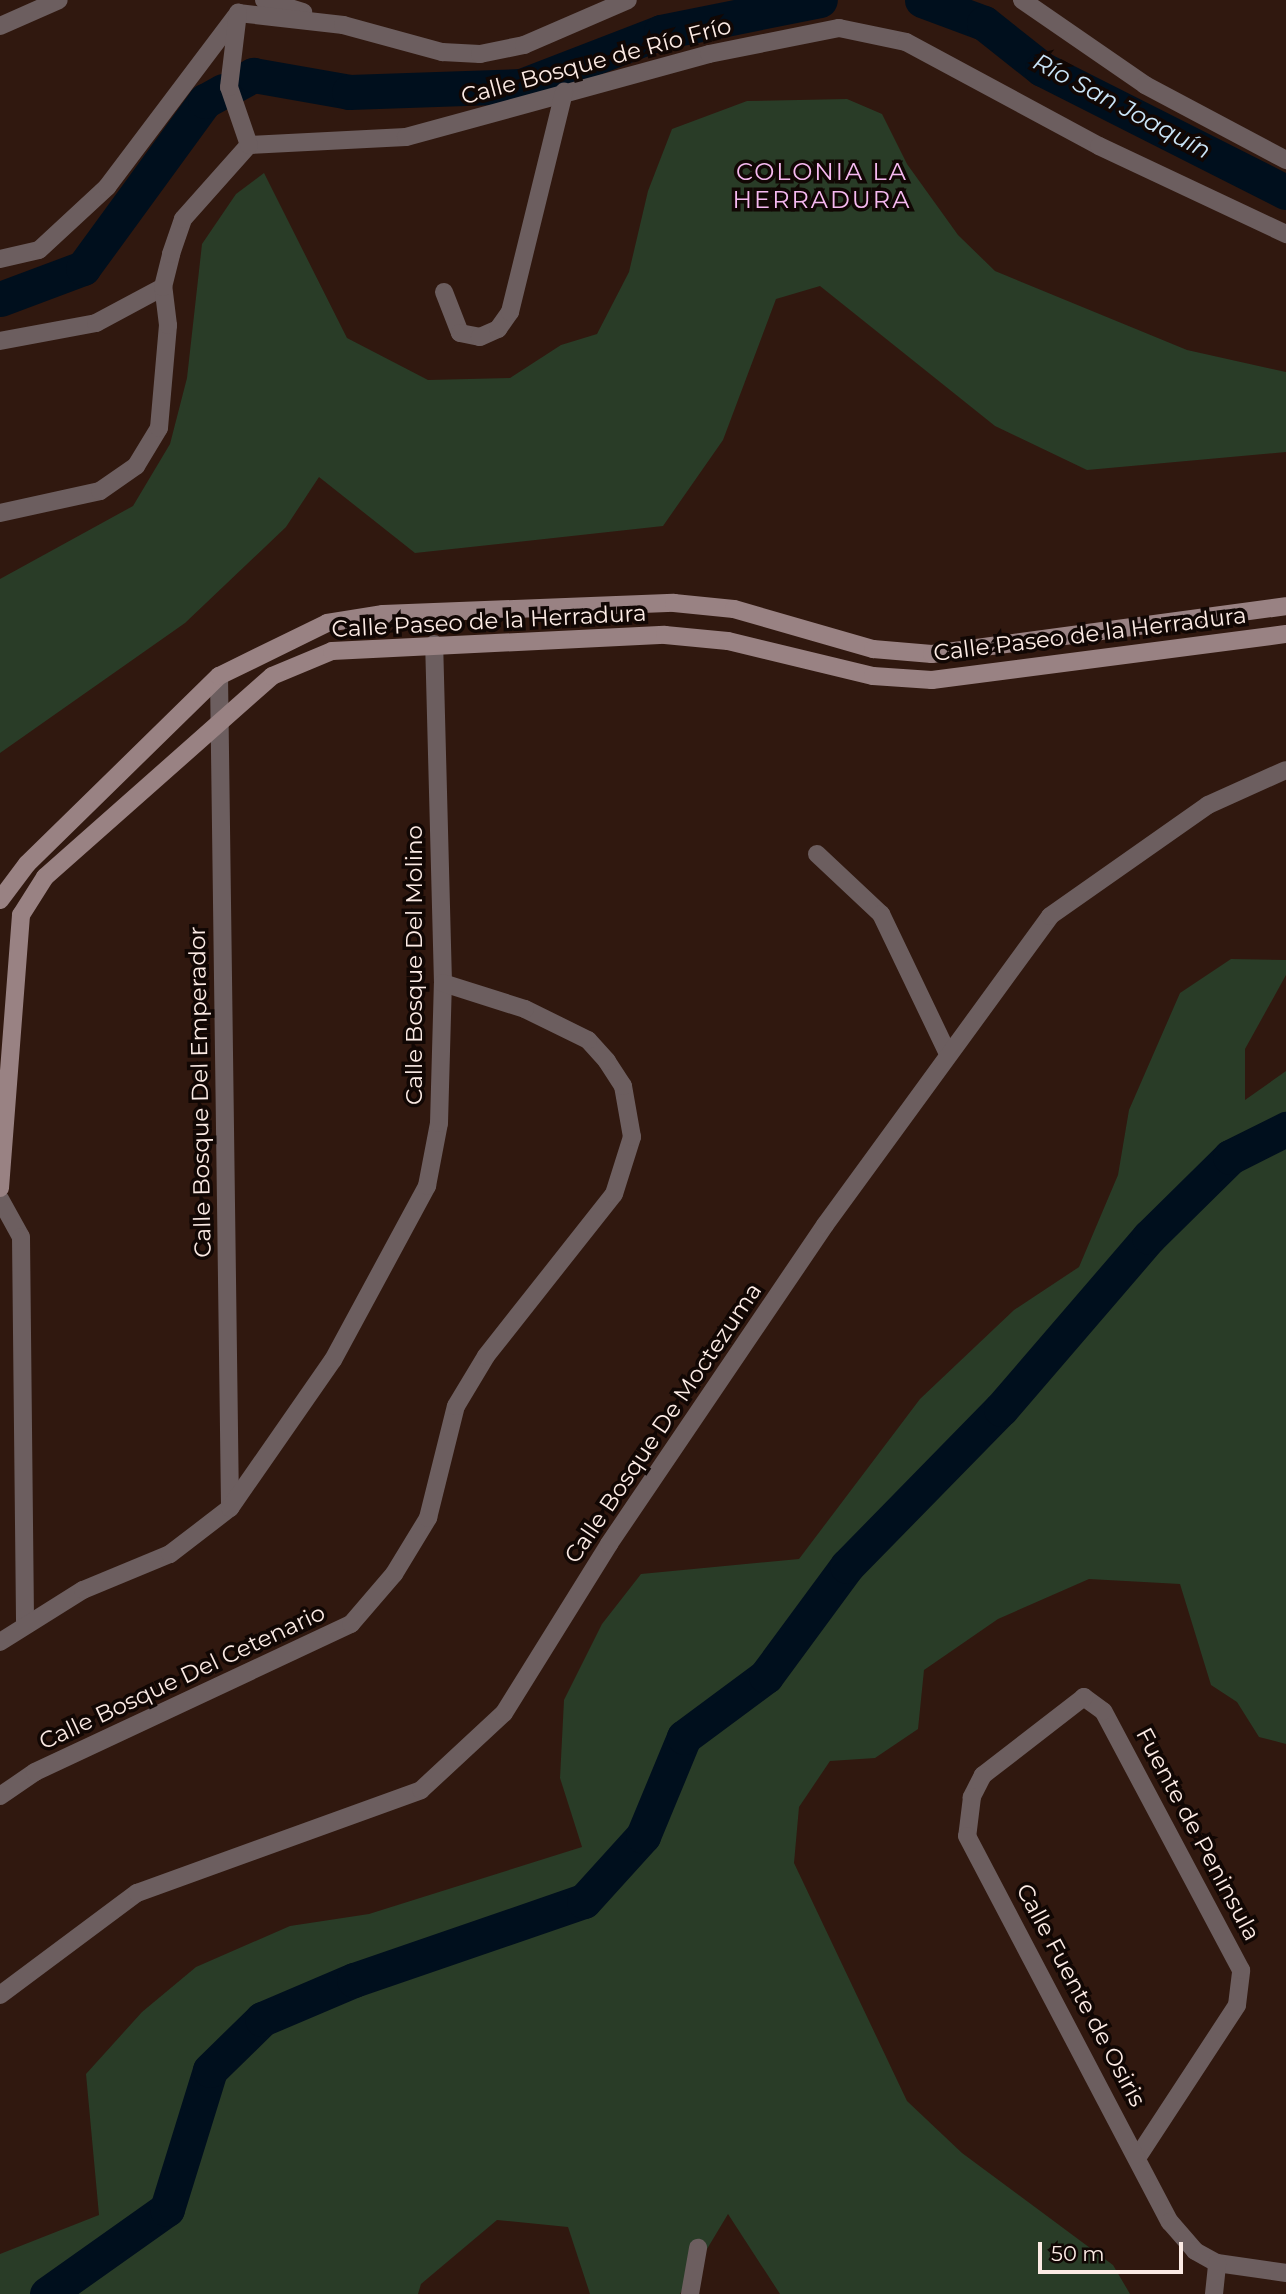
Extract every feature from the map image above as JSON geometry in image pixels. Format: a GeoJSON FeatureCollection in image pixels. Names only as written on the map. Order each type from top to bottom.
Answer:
{"type":"FeatureCollection","features":[{"type":"Feature","properties":{"kind":"main road","name":"Calle Paseo de la Herradura"},"geometry":{"type":"LineString","coordinates":[[0,900],[27,864],[219,676],[327,623],[383,614],[674,603],[734,609],[873,649],[932,654],[1286,606]]}},
{"type":"Feature","properties":{"kind":"main road","name":"Calle Paseo de la Herradura"},"geometry":{"type":"LineString","coordinates":[[0,1188],[21,915],[46,877],[220,718],[272,676],[332,651],[665,635],[728,641],[873,676],[932,680],[1286,634]]}},
{"type":"Feature","properties":{"kind":"street"},"geometry":{"type":"LineString","coordinates":[[0,26],[59,0]]}},
{"type":"Feature","properties":{"kind":"street"},"geometry":{"type":"LineString","coordinates":[[264,0],[303,12]]}},
{"type":"Feature","properties":{"kind":"street","name":"Calle Bosque de Río Frío"},"geometry":{"type":"LineString","coordinates":[[234,7],[343,25],[442,52],[480,54],[524,45],[628,0]]}},
{"type":"Feature","properties":{"kind":"street"},"geometry":{"type":"LineString","coordinates":[[1029,3],[1145,85],[1286,160]]}},
{"type":"Feature","properties":{"kind":"street"},"geometry":{"type":"LineString","coordinates":[[0,513],[100,491],[136,466],[159,428],[168,326],[163,287],[183,219],[249,145],[229,87],[234,7]]}},
{"type":"Feature","properties":{"kind":"street"},"geometry":{"type":"LineString","coordinates":[[0,259],[39,250],[107,187],[234,7]]}},
{"type":"Feature","properties":{"kind":"street","name":"Calle Bosque de Río Frío"},"geometry":{"type":"LineString","coordinates":[[249,145],[406,137],[565,92],[839,28],[873,32],[906,42],[1099,146],[1286,234]]}},
{"type":"Feature","properties":{"kind":"street"},"geometry":{"type":"LineString","coordinates":[[444,292],[460,333],[480,337],[498,329],[510,313],[565,92]]}},
{"type":"Feature","properties":{"kind":"street"},"geometry":{"type":"LineString","coordinates":[[0,341],[96,323],[163,287]]}},
{"type":"Feature","properties":{"kind":"street","name":"Calle Bosque Del Molino"},"geometry":{"type":"LineString","coordinates":[[0,1642],[25,1625],[170,1554],[230,1508],[333,1360],[427,1186],[439,1123],[443,983],[434,644]]}},
{"type":"Feature","properties":{"kind":"street","name":"Calle Bosque Del Emperador"},"geometry":{"type":"LineString","coordinates":[[219,676],[230,1508]]}},
{"type":"Feature","properties":{"kind":"street","name":"Calle Bosque De Moctezuma"},"geometry":{"type":"LineString","coordinates":[[0,1995],[138,1893],[421,1790],[504,1713],[609,1544],[948,1054],[1050,916],[1198,811],[1286,770]]}},
{"type":"Feature","properties":{"kind":"street"},"geometry":{"type":"LineString","coordinates":[[817,854],[881,914],[948,1054]]}},
{"type":"Feature","properties":{"kind":"street","name":"Calle Bosque Del Cetenario"},"geometry":{"type":"LineString","coordinates":[[0,1796],[36,1772],[351,1624],[394,1574],[428,1518],[456,1406],[486,1356],[614,1194],[632,1137],[623,1086],[607,1061],[588,1040],[525,1009],[443,983]]}},
{"type":"Feature","properties":{"kind":"street"},"geometry":{"type":"LineString","coordinates":[[0,1199],[21,1237],[25,1625]]}},
{"type":"Feature","properties":{"kind":"street","name":"Fuente de Peninsula"},"geometry":{"type":"LineString","coordinates":[[1074,1699],[1084,1697],[1103,1711],[1241,1970],[1237,2005],[1139,2155]]}},
{"type":"Feature","properties":{"kind":"street","name":"Calle Fuente de Osiris"},"geometry":{"type":"LineString","coordinates":[[1074,1699],[983,1774],[972,1797],[967,1836],[1139,2155],[1170,2222],[1195,2251],[1217,2263],[1286,2273]]}},
{"type":"Feature","properties":{"kind":"street"},"geometry":{"type":"LineString","coordinates":[[690,2294],[698,2248]]}},
{"type":"Feature","properties":{"kind":"street"},"geometry":{"type":"LineString","coordinates":[[1214,2294],[1217,2263]]}},
{"type":"Feature","properties":{"kind":"green space"},"geometry":{"type":"Polygon","coordinates":[[[847,99],[882,114],[907,164],[958,235],[995,271],[1187,350],[1286,372],[1286,452],[1087,470],[995,426],[820,286],[776,299],[723,440],[663,526],[415,553],[319,477],[286,527],[185,623],[0,753],[0,579],[133,506],[170,444],[187,378],[202,244],[236,194],[264,173],[347,338],[428,380],[510,378],[561,345],[597,334],[629,272],[648,191],[672,129],[747,101],[847,99]]]}},
{"type":"Feature","properties":{"kind":"green space"},"geometry":{"type":"Polygon","coordinates":[[[1231,959],[1286,960],[1286,975],[1245,1049],[1245,1100],[1286,1071],[1286,1744],[1259,1737],[1237,1702],[1211,1685],[1180,1584],[1089,1579],[998,1619],[924,1670],[918,1729],[875,1758],[830,1761],[799,1807],[794,1863],[907,2101],[962,2153],[1113,2265],[1130,2294],[780,2294],[728,2214],[680,2294],[590,2294],[568,2227],[497,2220],[421,2284],[418,2294],[0,2294],[0,2254],[99,2215],[86,2074],[142,2012],[196,1967],[290,1926],[369,1914],[582,1847],[560,1778],[564,1700],[602,1624],[641,1574],[799,1559],[920,1399],[1014,1310],[1079,1267],[1118,1175],[1129,1110],[1180,993],[1231,959]]]}},
{"type":"Feature","properties":{"kind":"waterway","name":"Río San Joaquín"},"geometry":{"type":"LineString","coordinates":[[235,85],[253,75],[349,92],[521,86],[661,32],[820,0]]}},
{"type":"Feature","properties":{"kind":"waterway","name":"Río San Joaquín"},"geometry":{"type":"LineString","coordinates":[[922,0],[984,23],[1042,69],[1286,192]]}},
{"type":"Feature","properties":{"kind":"waterway","name":"Río San Joaquín"},"geometry":{"type":"LineString","coordinates":[[0,299],[83,268],[205,101],[223,91]]}},
{"type":"Feature","properties":{"kind":"waterway"},"geometry":{"type":"LineString","coordinates":[[47,2294],[167,2209],[210,2070],[262,2019],[354,1980],[584,1901],[643,1836],[684,1737],[766,1676],[847,1566],[1001,1409],[1149,1237],[1230,1157],[1286,1129]]}},
{"type":"Feature","properties":{"kind":"district","name":"COLONIA LA HERRADURA"},"geometry":{"type":"Point","coordinates":[822,186]}}]}
